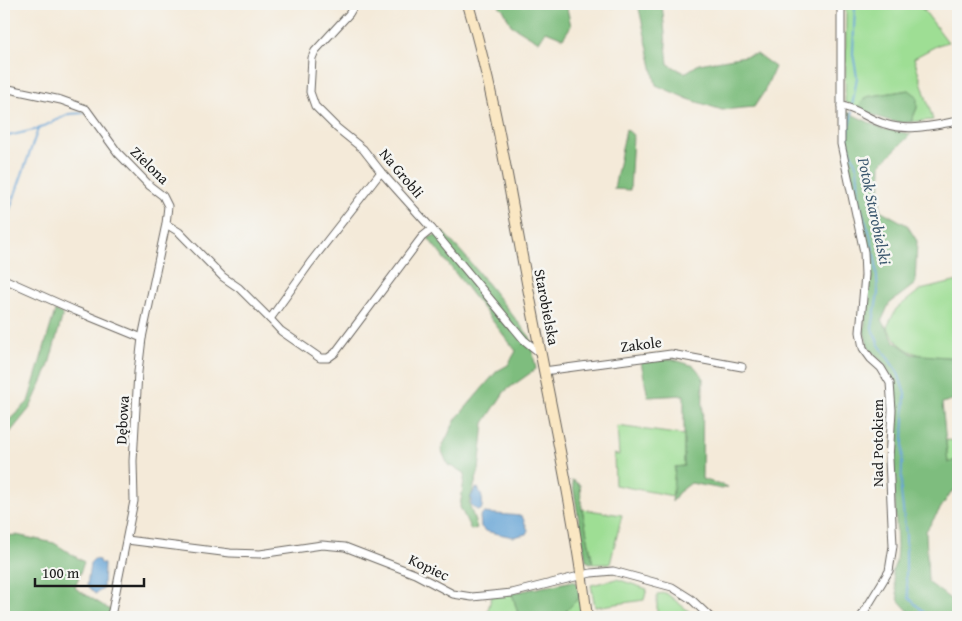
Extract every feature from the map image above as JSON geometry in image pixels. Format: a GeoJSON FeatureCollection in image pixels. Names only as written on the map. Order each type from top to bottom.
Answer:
{"type":"FeatureCollection","features":[{"type":"Feature","properties":{"kind":"street","name":"Na Grobli"},"geometry":{"type":"LineString","coordinates":[[355,4],[349,14],[315,51],[312,58],[310,92],[315,106],[337,128],[363,149],[524,340],[540,353]]}},
{"type":"Feature","properties":{"kind":"street","name":"Starobielska"},"geometry":{"type":"LineString","coordinates":[[468,4],[495,112],[544,371],[587,617]]}},
{"type":"Feature","properties":{"kind":"street","name":"Nad Potokiem"},"geometry":{"type":"LineString","coordinates":[[842,4],[848,108],[841,144],[864,252],[865,275],[860,332],[863,348],[870,359],[881,368],[890,384],[892,410],[890,459],[893,546],[891,560],[889,570],[861,617]]}},
{"type":"Feature","properties":{"kind":"street","name":"Zielona"},"geometry":{"type":"LineString","coordinates":[[4,88],[61,100],[86,109],[118,152],[150,186],[163,196],[168,206],[166,224]]}},
{"type":"Feature","properties":{"kind":"street"},"geometry":{"type":"LineString","coordinates":[[848,108],[883,124],[901,128],[922,128],[958,121]]}},
{"type":"Feature","properties":{"kind":"street"},"geometry":{"type":"LineString","coordinates":[[270,318],[310,263],[382,172]]}},
{"type":"Feature","properties":{"kind":"street"},"geometry":{"type":"LineString","coordinates":[[166,224],[179,232],[223,277],[239,288],[282,331],[320,358],[328,358],[335,352],[422,237],[432,229]]}},
{"type":"Feature","properties":{"kind":"street","name":"Dębowa"},"geometry":{"type":"LineString","coordinates":[[108,617],[112,611],[134,501],[133,461],[138,372],[142,338],[166,224]]}},
{"type":"Feature","properties":{"kind":"street"},"geometry":{"type":"LineString","coordinates":[[4,280],[76,312],[142,338]]}},
{"type":"Feature","properties":{"kind":"street","name":"Zakole"},"geometry":{"type":"LineString","coordinates":[[544,371],[671,354],[742,367]]}},
{"type":"Feature","properties":{"kind":"street","name":"Kopiec"},"geometry":{"type":"LineString","coordinates":[[127,540],[250,554],[322,545],[344,547],[415,574],[453,594],[472,597],[512,593],[581,576],[613,571],[672,587],[691,599],[710,617]]}},
{"type":"Feature","properties":{"kind":"green space"},"geometry":{"type":"Polygon","coordinates":[[[497,4],[566,4],[571,26],[563,38],[546,31],[539,42],[511,25],[503,9],[497,4]]]}},
{"type":"Feature","properties":{"kind":"green space"},"geometry":{"type":"Polygon","coordinates":[[[612,4],[638,4],[612,7],[612,4]]]}},
{"type":"Feature","properties":{"kind":"green space"},"geometry":{"type":"Polygon","coordinates":[[[638,4],[662,4],[668,64],[685,73],[699,64],[757,54],[775,67],[764,92],[754,107],[722,110],[688,99],[656,85],[638,4]]]}},
{"type":"Feature","properties":{"kind":"green space"},"geometry":{"type":"Polygon","coordinates":[[[846,4],[914,4],[923,9],[948,42],[938,45],[914,58],[933,120],[911,122],[917,108],[909,90],[866,97],[858,108],[845,102],[846,4]]]}},
{"type":"Feature","properties":{"kind":"green space"},"geometry":{"type":"Polygon","coordinates":[[[914,4],[958,4],[923,9],[914,4]]]}},
{"type":"Feature","properties":{"kind":"green space"},"geometry":{"type":"Polygon","coordinates":[[[909,90],[917,96],[917,108],[911,122],[891,121],[858,108],[866,97],[909,90]]]}},
{"type":"Feature","properties":{"kind":"green space"},"geometry":{"type":"Polygon","coordinates":[[[845,111],[883,129],[911,134],[881,164],[880,210],[907,225],[917,241],[915,284],[889,304],[882,320],[894,341],[912,354],[958,358],[958,398],[942,403],[948,463],[958,459],[958,488],[951,492],[926,531],[928,582],[958,605],[958,617],[914,617],[899,601],[892,572],[896,562],[897,546],[893,459],[896,409],[894,384],[885,365],[869,349],[864,332],[870,274],[868,250],[851,179],[845,140],[845,111]]]}},
{"type":"Feature","properties":{"kind":"green space"},"geometry":{"type":"Polygon","coordinates":[[[626,129],[633,135],[630,190],[614,189],[626,129]]]}},
{"type":"Feature","properties":{"kind":"green space"},"geometry":{"type":"Polygon","coordinates":[[[443,232],[466,257],[530,337],[536,369],[505,391],[484,423],[479,470],[469,503],[477,528],[471,530],[460,507],[465,473],[448,465],[441,449],[456,419],[497,371],[508,365],[516,351],[428,238],[443,232]]]}},
{"type":"Feature","properties":{"kind":"green space"},"geometry":{"type":"Polygon","coordinates":[[[958,281],[958,358],[917,354],[909,351],[894,338],[887,327],[896,309],[920,290],[958,281]]]}},
{"type":"Feature","properties":{"kind":"green space"},"geometry":{"type":"Polygon","coordinates":[[[55,311],[63,314],[48,368],[30,408],[4,440],[4,425],[28,402],[55,311]]]}},
{"type":"Feature","properties":{"kind":"green space"},"geometry":{"type":"Polygon","coordinates":[[[672,359],[694,366],[703,377],[702,479],[728,487],[722,489],[691,483],[678,493],[672,502],[675,467],[684,466],[684,395],[648,397],[641,362],[672,359]]]}},
{"type":"Feature","properties":{"kind":"green space"},"geometry":{"type":"Polygon","coordinates":[[[617,426],[684,435],[684,466],[675,467],[673,496],[615,485],[614,454],[619,455],[617,426]]]}},
{"type":"Feature","properties":{"kind":"green space"},"geometry":{"type":"Polygon","coordinates":[[[946,440],[958,441],[958,459],[948,464],[946,440]]]}},
{"type":"Feature","properties":{"kind":"green space"},"geometry":{"type":"Polygon","coordinates":[[[572,480],[580,485],[582,509],[593,564],[586,561],[572,480]]]}},
{"type":"Feature","properties":{"kind":"green space"},"geometry":{"type":"Polygon","coordinates":[[[582,509],[622,515],[610,564],[593,564],[582,509]]]}},
{"type":"Feature","properties":{"kind":"green space"},"geometry":{"type":"Polygon","coordinates":[[[16,535],[54,543],[84,562],[75,588],[112,611],[109,617],[4,617],[4,536],[16,535]]]}},
{"type":"Feature","properties":{"kind":"green space"},"geometry":{"type":"Polygon","coordinates":[[[617,579],[647,589],[644,600],[595,607],[591,585],[617,579]]]}},
{"type":"Feature","properties":{"kind":"green space"},"geometry":{"type":"Polygon","coordinates":[[[573,581],[577,583],[580,597],[560,617],[519,617],[512,593],[573,581]]]}},
{"type":"Feature","properties":{"kind":"green space"},"geometry":{"type":"Polygon","coordinates":[[[512,593],[519,617],[486,617],[492,595],[512,593]]]}},
{"type":"Feature","properties":{"kind":"green space"},"geometry":{"type":"Polygon","coordinates":[[[666,593],[696,617],[657,617],[657,594],[666,593]]]}},
{"type":"Feature","properties":{"kind":"green space"},"geometry":{"type":"Polygon","coordinates":[[[580,597],[582,617],[560,617],[580,597]]]}},
{"type":"Feature","properties":{"kind":"water"},"geometry":{"type":"Polygon","coordinates":[[[478,488],[482,499],[481,510],[477,510],[471,505],[471,497],[475,489],[478,488]]]}},
{"type":"Feature","properties":{"kind":"water"},"geometry":{"type":"Polygon","coordinates":[[[483,513],[522,516],[528,530],[526,534],[513,537],[485,531],[481,527],[480,516],[483,513]]]}},
{"type":"Feature","properties":{"kind":"water"},"geometry":{"type":"Polygon","coordinates":[[[94,559],[104,564],[103,589],[95,594],[87,586],[90,563],[94,559]]]}},
{"type":"Feature","properties":{"kind":"waterway","name":"Potok Starobielski"},"geometry":{"type":"LineString","coordinates":[[852,107],[857,77],[853,54],[855,4]]}},
{"type":"Feature","properties":{"kind":"waterway","name":"Potok Starobielski"},"geometry":{"type":"LineString","coordinates":[[852,112],[847,141],[857,168],[860,206],[870,235],[876,264],[878,293],[872,328],[879,345],[898,373],[905,394],[901,492],[906,535],[906,579],[909,598],[929,617]]}},
{"type":"Feature","properties":{"kind":"waterway"},"geometry":{"type":"LineString","coordinates":[[4,137],[38,129],[69,114],[85,113]]}},
{"type":"Feature","properties":{"kind":"waterway"},"geometry":{"type":"LineString","coordinates":[[4,226],[38,129]]}}]}
